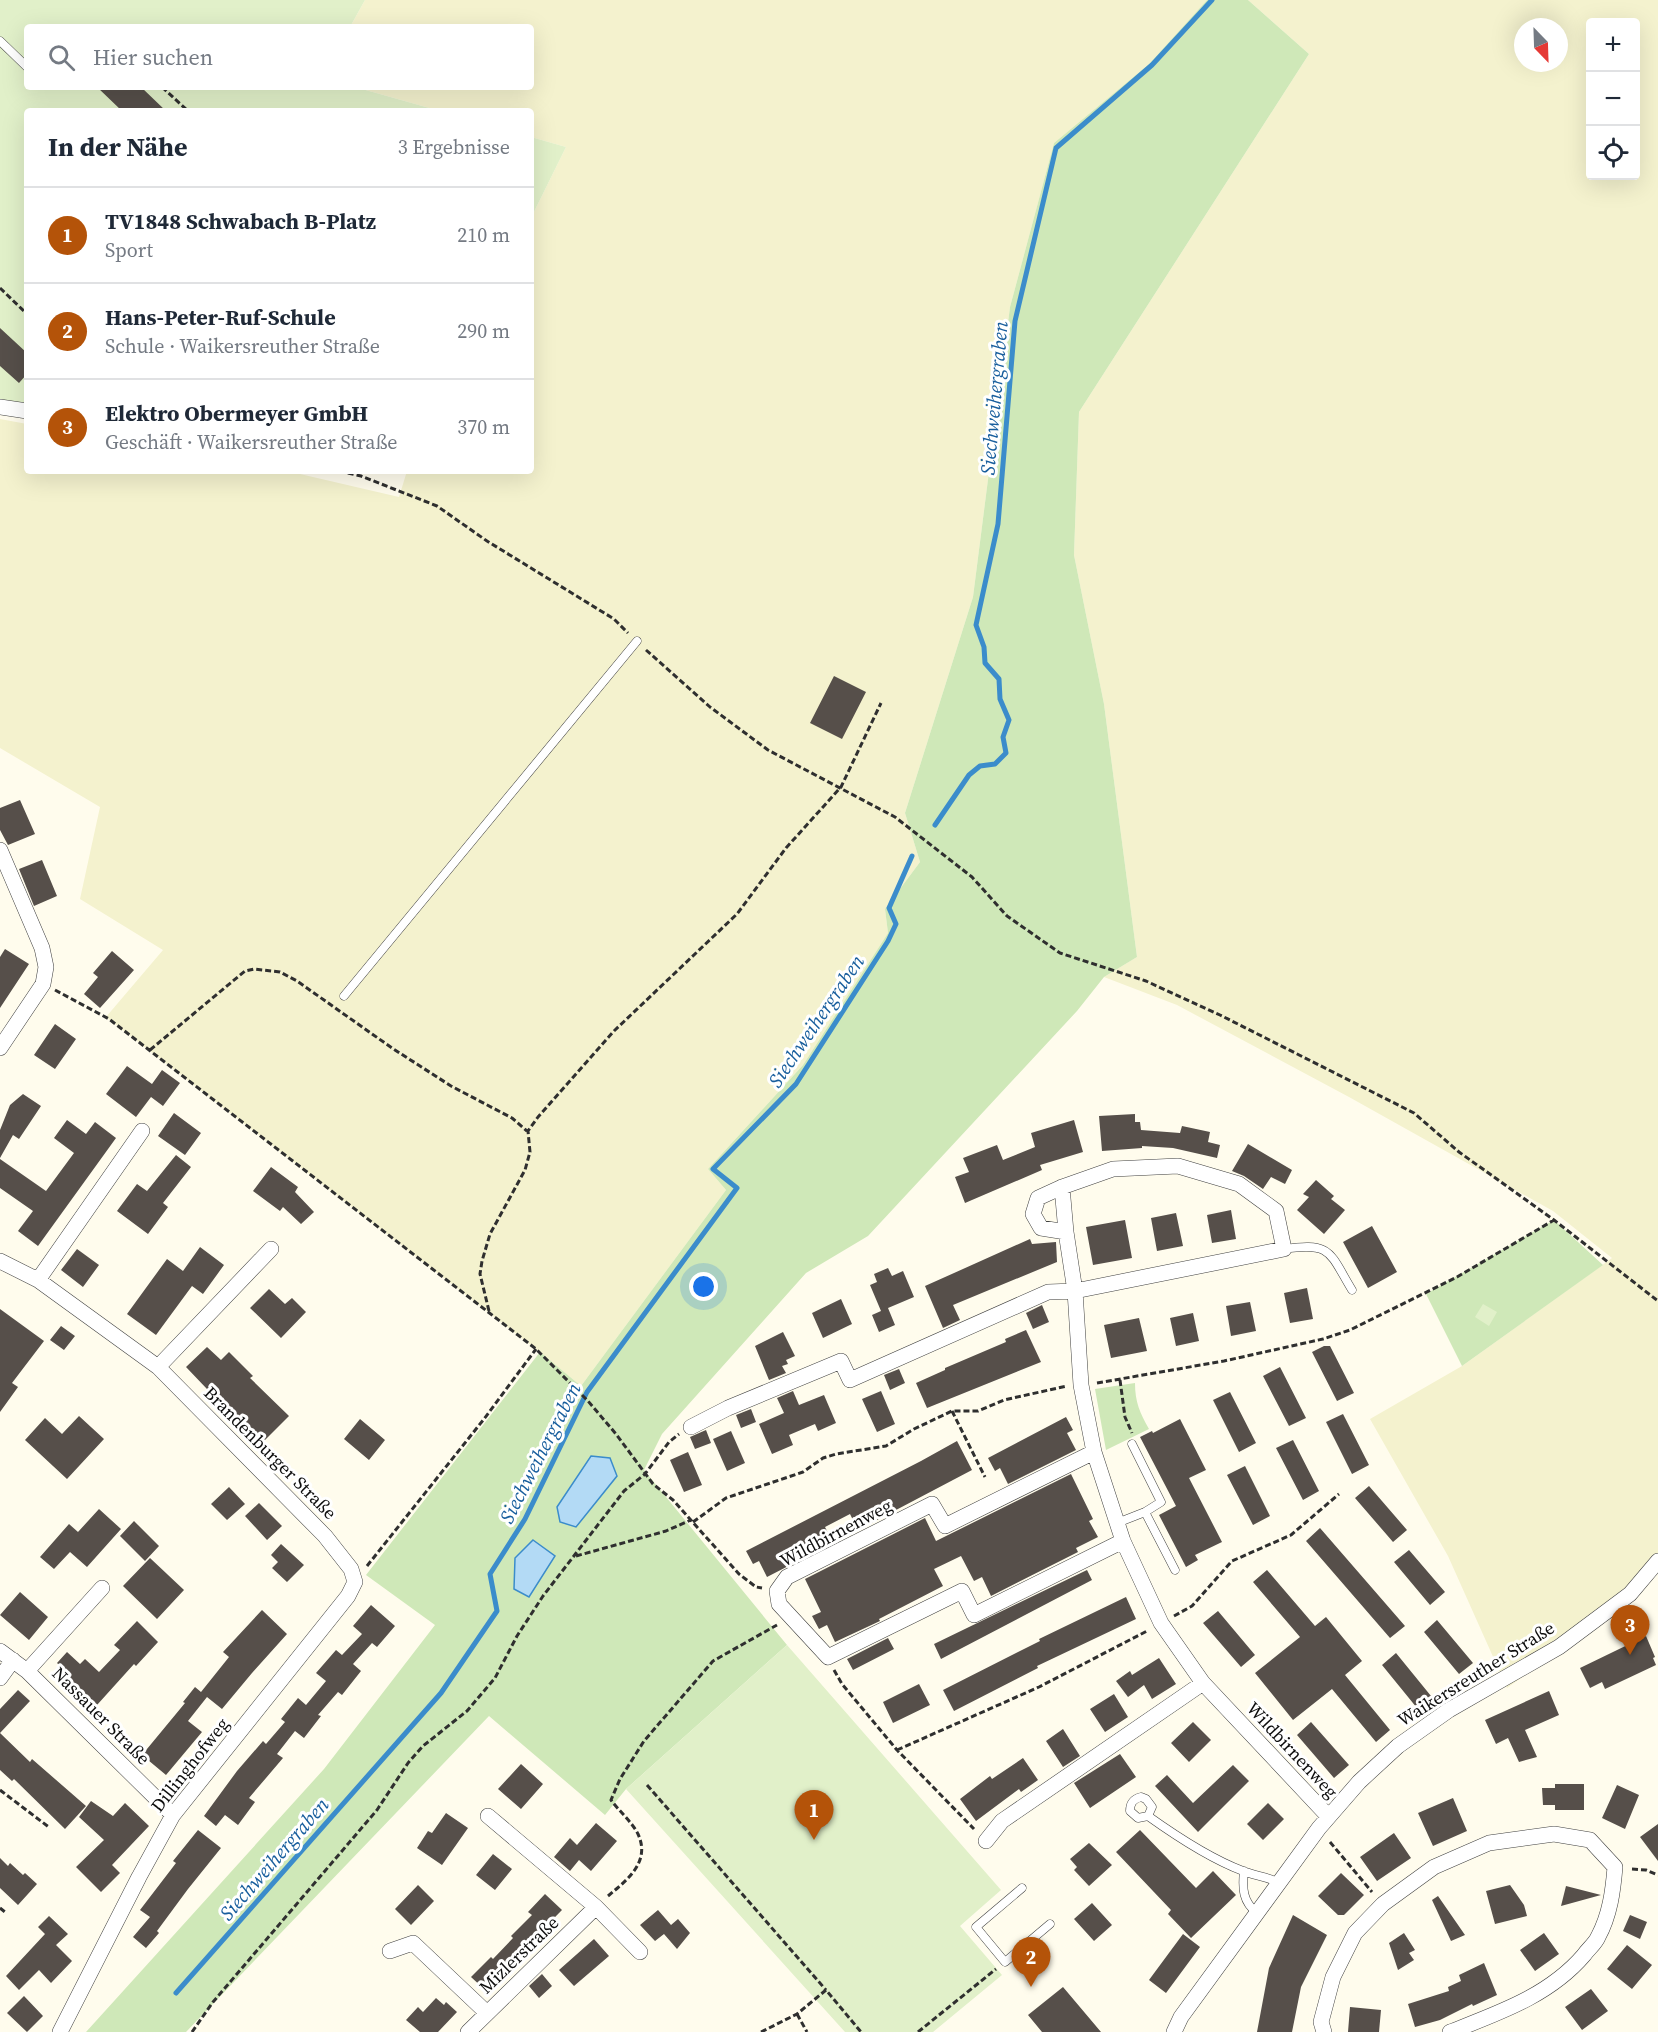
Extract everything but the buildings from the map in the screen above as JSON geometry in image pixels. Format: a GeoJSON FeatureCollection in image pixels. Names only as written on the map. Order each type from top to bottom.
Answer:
{"type":"FeatureCollection","features":[{"type":"Feature","properties":{"kind":"street"},"geometry":{"type":"LineString","coordinates":[[0,407],[24,411]]}},
{"type":"Feature","properties":{"kind":"street"},"geometry":{"type":"LineString","coordinates":[[0,849],[42,948],[46,967],[43,984],[0,1048]]}},
{"type":"Feature","properties":{"kind":"street"},"geometry":{"type":"LineString","coordinates":[[38,1280],[142,1131]]}},
{"type":"Feature","properties":{"kind":"street"},"geometry":{"type":"LineString","coordinates":[[691,1427],[728,1408],[841,1361],[850,1380],[1048,1292],[1075,1291],[1284,1249],[1276,1211],[1239,1184],[1178,1166],[1113,1169],[1038,1198],[1033,1214],[1041,1228],[1066,1232]]}},
{"type":"Feature","properties":{"kind":"street","name":"Wildbirnenweg"},"geometry":{"type":"LineString","coordinates":[[1062,1187],[1075,1291],[1081,1385],[1094,1452],[1116,1524],[1161,1623],[1203,1683],[1323,1822]]}},
{"type":"Feature","properties":{"kind":"street"},"geometry":{"type":"LineString","coordinates":[[158,1367],[271,1249]]}},
{"type":"Feature","properties":{"kind":"street","name":"Brandenburger Straße"},"geometry":{"type":"LineString","coordinates":[[0,1261],[38,1280],[158,1367],[325,1536],[353,1575]]}},
{"type":"Feature","properties":{"kind":"street","name":"Wildbirnenweg"},"geometry":{"type":"LineString","coordinates":[[828,1657],[778,1604],[777,1591],[787,1577],[933,1504],[945,1526],[1094,1452]]}},
{"type":"Feature","properties":{"kind":"street"},"geometry":{"type":"LineString","coordinates":[[828,1657],[962,1592],[974,1615],[1123,1541]]}},
{"type":"Feature","properties":{"kind":"street","name":"Waikersreuther Straße"},"geometry":{"type":"LineString","coordinates":[[1174,2032],[1181,2017],[1323,1822],[1359,1782],[1398,1746],[1449,1710],[1559,1647],[1630,1594],[1658,1561]]}},
{"type":"Feature","properties":{"kind":"street","name":"Dillinghofweg"},"geometry":{"type":"LineString","coordinates":[[60,2032],[173,1815],[348,1596],[353,1575]]}},
{"type":"Feature","properties":{"kind":"street","name":"Nassauer Straße"},"geometry":{"type":"LineString","coordinates":[[27,1671],[102,1588]]}},
{"type":"Feature","properties":{"kind":"street","name":"Nassauer Straße"},"geometry":{"type":"LineString","coordinates":[[0,1651],[27,1671],[173,1815]]}},
{"type":"Feature","properties":{"kind":"street"},"geometry":{"type":"LineString","coordinates":[[0,1678],[13,1660]]}},
{"type":"Feature","properties":{"kind":"street"},"geometry":{"type":"LineString","coordinates":[[986,1841],[1002,1821],[1203,1683]]}},
{"type":"Feature","properties":{"kind":"street"},"geometry":{"type":"LineString","coordinates":[[488,1816],[597,1907],[640,1953]]}},
{"type":"Feature","properties":{"kind":"street"},"geometry":{"type":"LineString","coordinates":[[1323,2032],[1321,2022],[1333,1977],[1355,1933],[1383,1904],[1434,1867],[1489,1843],[1554,1834],[1590,1840],[1615,1867],[1613,1898],[1598,1938],[1577,1963],[1539,1994],[1490,2017],[1450,2032]]}},
{"type":"Feature","properties":{"kind":"street","name":"Mizlerstraße"},"geometry":{"type":"LineString","coordinates":[[468,2032],[597,1907]]}},
{"type":"Feature","properties":{"kind":"street"},"geometry":{"type":"LineString","coordinates":[[390,1951],[413,1943],[487,2013]]}},
{"type":"Feature","properties":{"kind":"lane"},"geometry":{"type":"LineString","coordinates":[[0,40],[24,64]]}},
{"type":"Feature","properties":{"kind":"lane"},"geometry":{"type":"LineString","coordinates":[[344,996],[637,641]]}},
{"type":"Feature","properties":{"kind":"lane"},"geometry":{"type":"LineString","coordinates":[[1284,1249],[1308,1245],[1320,1247],[1334,1260],[1352,1290]]}},
{"type":"Feature","properties":{"kind":"lane"},"geometry":{"type":"LineString","coordinates":[[1116,1524],[1161,1502],[1132,1444]]}},
{"type":"Feature","properties":{"kind":"lane"},"geometry":{"type":"LineString","coordinates":[[1144,1512],[1175,1570]]}},
{"type":"Feature","properties":{"kind":"lane"},"geometry":{"type":"LineString","coordinates":[[1148,1816],[1179,1838],[1244,1871],[1268,1876],[1279,1883]]}},
{"type":"Feature","properties":{"kind":"lane"},"geometry":{"type":"LineString","coordinates":[[1244,1871],[1242,1885],[1246,1903],[1257,1913]]}},
{"type":"Feature","properties":{"kind":"lane"},"geometry":{"type":"LineString","coordinates":[[1022,1888],[976,1927],[1005,1962],[1050,1924]]}},
{"type":"Feature","properties":{"kind":"path"},"geometry":{"type":"LineString","coordinates":[[165,90],[185,108]]}},
{"type":"Feature","properties":{"kind":"path"},"geometry":{"type":"LineString","coordinates":[[0,288],[24,311]]}},
{"type":"Feature","properties":{"kind":"path"},"geometry":{"type":"LineString","coordinates":[[352,474],[437,506],[487,541],[614,619],[710,707],[768,750],[895,817],[972,877],[1007,916],[1059,953],[1146,981],[1220,1015],[1414,1113],[1459,1152],[1554,1220],[1658,1301]]}},
{"type":"Feature","properties":{"kind":"path"},"geometry":{"type":"LineString","coordinates":[[489,1313],[480,1274],[482,1261],[490,1234],[525,1170],[530,1152],[528,1131],[538,1116],[614,1031],[737,914],[786,848],[841,787],[881,703]]}},
{"type":"Feature","properties":{"kind":"path"},"geometry":{"type":"LineString","coordinates":[[150,1050],[245,971],[254,969],[280,972],[314,991],[392,1048],[451,1086],[512,1118],[528,1131]]}},
{"type":"Feature","properties":{"kind":"path"},"geometry":{"type":"LineString","coordinates":[[43,984],[109,1019],[536,1349],[588,1401],[616,1434],[652,1484],[673,1500],[739,1574],[756,1587],[777,1591]]}},
{"type":"Feature","properties":{"kind":"path"},"geometry":{"type":"LineString","coordinates":[[574,1557],[666,1531],[692,1521],[726,1498],[803,1472],[823,1458],[886,1446],[914,1429],[952,1411],[978,1411],[1004,1400],[1059,1387],[1120,1380],[1224,1361],[1323,1339],[1350,1330],[1457,1277],[1554,1220]]}},
{"type":"Feature","properties":{"kind":"path"},"geometry":{"type":"LineString","coordinates":[[353,1575],[484,1419],[536,1349]]}},
{"type":"Feature","properties":{"kind":"path"},"geometry":{"type":"LineString","coordinates":[[1120,1380],[1125,1417],[1135,1439],[1132,1444]]}},
{"type":"Feature","properties":{"kind":"path"},"geometry":{"type":"LineString","coordinates":[[952,1411],[985,1477]]}},
{"type":"Feature","properties":{"kind":"path"},"geometry":{"type":"LineString","coordinates":[[192,2032],[213,2002],[376,1810],[423,1746],[467,1711],[495,1678],[517,1636],[543,1596],[624,1491],[645,1474],[676,1435],[691,1427]]}},
{"type":"Feature","properties":{"kind":"path"},"geometry":{"type":"LineString","coordinates":[[897,1750],[1039,1687],[1192,1606],[1232,1561],[1291,1535],[1339,1494]]}},
{"type":"Feature","properties":{"kind":"path"},"geometry":{"type":"LineString","coordinates":[[597,1907],[637,1869],[641,1845],[638,1833],[611,1800],[620,1779],[644,1741],[713,1661],[775,1626],[793,1619]]}},
{"type":"Feature","properties":{"kind":"path"},"geometry":{"type":"LineString","coordinates":[[828,1657],[842,1684],[897,1750],[986,1841]]}},
{"type":"Feature","properties":{"kind":"path"},"geometry":{"type":"LineString","coordinates":[[647,1785],[861,2032]]}},
{"type":"Feature","properties":{"kind":"path"},"geometry":{"type":"LineString","coordinates":[[0,1790],[50,1827]]}},
{"type":"Feature","properties":{"kind":"path"},"geometry":{"type":"LineString","coordinates":[[1323,1822],[1383,1904]]}},
{"type":"Feature","properties":{"kind":"path"},"geometry":{"type":"LineString","coordinates":[[1615,1867],[1646,1870],[1658,1875]]}},
{"type":"Feature","properties":{"kind":"path"},"geometry":{"type":"LineString","coordinates":[[0,1908],[5,1912]]}},
{"type":"Feature","properties":{"kind":"path"},"geometry":{"type":"LineString","coordinates":[[918,2032],[996,1968]]}},
{"type":"Feature","properties":{"kind":"path"},"geometry":{"type":"LineString","coordinates":[[761,2032],[797,2014],[826,1990]]}},
{"type":"Feature","properties":{"kind":"path"},"geometry":{"type":"LineString","coordinates":[[797,2014],[807,2032]]}},
{"type":"Feature","properties":{"kind":"shaded area"},"geometry":{"type":"Polygon","coordinates":[[[365,0],[1207,0],[1149,64],[1054,143],[1010,307],[973,597],[905,813],[920,862],[885,909],[888,933],[803,1065],[708,1169],[726,1190],[581,1386],[106,1017],[163,950],[80,899],[100,807],[0,748],[0,419],[24,423],[24,474],[300,474],[399,497],[406,474],[534,474],[534,212],[566,147],[534,138],[534,108],[429,108],[366,90],[534,90],[534,24],[352,24],[365,0]]]}},
{"type":"Feature","properties":{"kind":"shaded area"},"geometry":{"type":"Polygon","coordinates":[[[1248,0],[1658,0],[1658,1563],[1595,1625],[1507,1688],[1448,1556],[1370,1419],[1462,1366],[1612,1258],[1553,1211],[1349,1097],[1177,1005],[1104,977],[1137,957],[1104,704],[1074,555],[1079,412],[1309,54],[1248,0]]]}},
{"type":"Feature","properties":{"kind":"green space"},"geometry":{"type":"Polygon","coordinates":[[[0,0],[365,0],[352,24],[24,24],[24,90],[366,90],[429,108],[24,108],[24,407],[0,403],[0,0]]]}},
{"type":"Feature","properties":{"kind":"green space"},"geometry":{"type":"Polygon","coordinates":[[[1207,0],[1248,0],[1309,54],[1079,412],[1074,555],[1104,704],[1137,957],[1104,977],[1077,1011],[868,1236],[806,1273],[662,1434],[644,1470],[787,1645],[626,1789],[605,1815],[489,1716],[186,2032],[86,2032],[324,1769],[435,1625],[366,1575],[540,1352],[581,1386],[726,1190],[708,1169],[803,1065],[888,933],[885,909],[920,862],[905,813],[973,597],[1010,307],[1054,143],[1149,64],[1207,0]]]}},
{"type":"Feature","properties":{"kind":"green space"},"geometry":{"type":"Polygon","coordinates":[[[534,138],[566,147],[534,212],[534,138]]]}},
{"type":"Feature","properties":{"kind":"green space"},"geometry":{"type":"Polygon","coordinates":[[[1554,1220],[1603,1265],[1462,1366],[1426,1294],[1554,1220]]]}},
{"type":"Feature","properties":{"kind":"green space"},"geometry":{"type":"Polygon","coordinates":[[[1483,1304],[1497,1312],[1489,1326],[1475,1317],[1483,1304]]]}},
{"type":"Feature","properties":{"kind":"green space"},"geometry":{"type":"Polygon","coordinates":[[[1135,1383],[1139,1407],[1149,1429],[1106,1450],[1095,1389],[1135,1383]]]}},
{"type":"Feature","properties":{"kind":"green space"},"geometry":{"type":"Polygon","coordinates":[[[787,1645],[1001,1890],[960,1926],[1002,1975],[933,2032],[845,2032],[626,1789],[787,1645]]]}},
{"type":"Feature","properties":{"kind":"water"},"geometry":{"type":"Polygon","coordinates":[[[591,1456],[610,1458],[617,1476],[576,1527],[560,1522],[557,1507],[591,1456]]]}},
{"type":"Feature","properties":{"kind":"water"},"geometry":{"type":"Polygon","coordinates":[[[533,1540],[555,1556],[529,1597],[514,1589],[515,1558],[533,1540]]]}},
{"type":"Feature","properties":{"kind":"waterway","name":"Siechweihergraben"},"geometry":{"type":"LineString","coordinates":[[935,825],[969,775],[980,766],[995,764],[1006,753],[1003,737],[1009,720],[1000,699],[999,679],[985,663],[984,647],[976,625],[998,524],[1015,321],[1056,148],[1152,65],[1212,0]]}},
{"type":"Feature","properties":{"kind":"waterway","name":"Siechweihergraben"},"geometry":{"type":"LineString","coordinates":[[176,1993],[441,1693],[497,1611],[490,1574],[525,1519],[587,1392],[737,1188],[713,1169],[796,1084],[888,941],[896,924],[889,908],[912,856]]}},
{"type":"Feature","properties":{"kind":"place","name":"Elektro Obermeyer GmbH"},"geometry":{"type":"Point","coordinates":[1630,1655]}},
{"type":"Feature","properties":{"kind":"place","name":"TV1848 Schwabach B-Platz"},"geometry":{"type":"Point","coordinates":[814,1840]}},
{"type":"Feature","properties":{"kind":"place","name":"Hans-Peter-Ruf-Schule"},"geometry":{"type":"Point","coordinates":[1031,1987]}}]}
